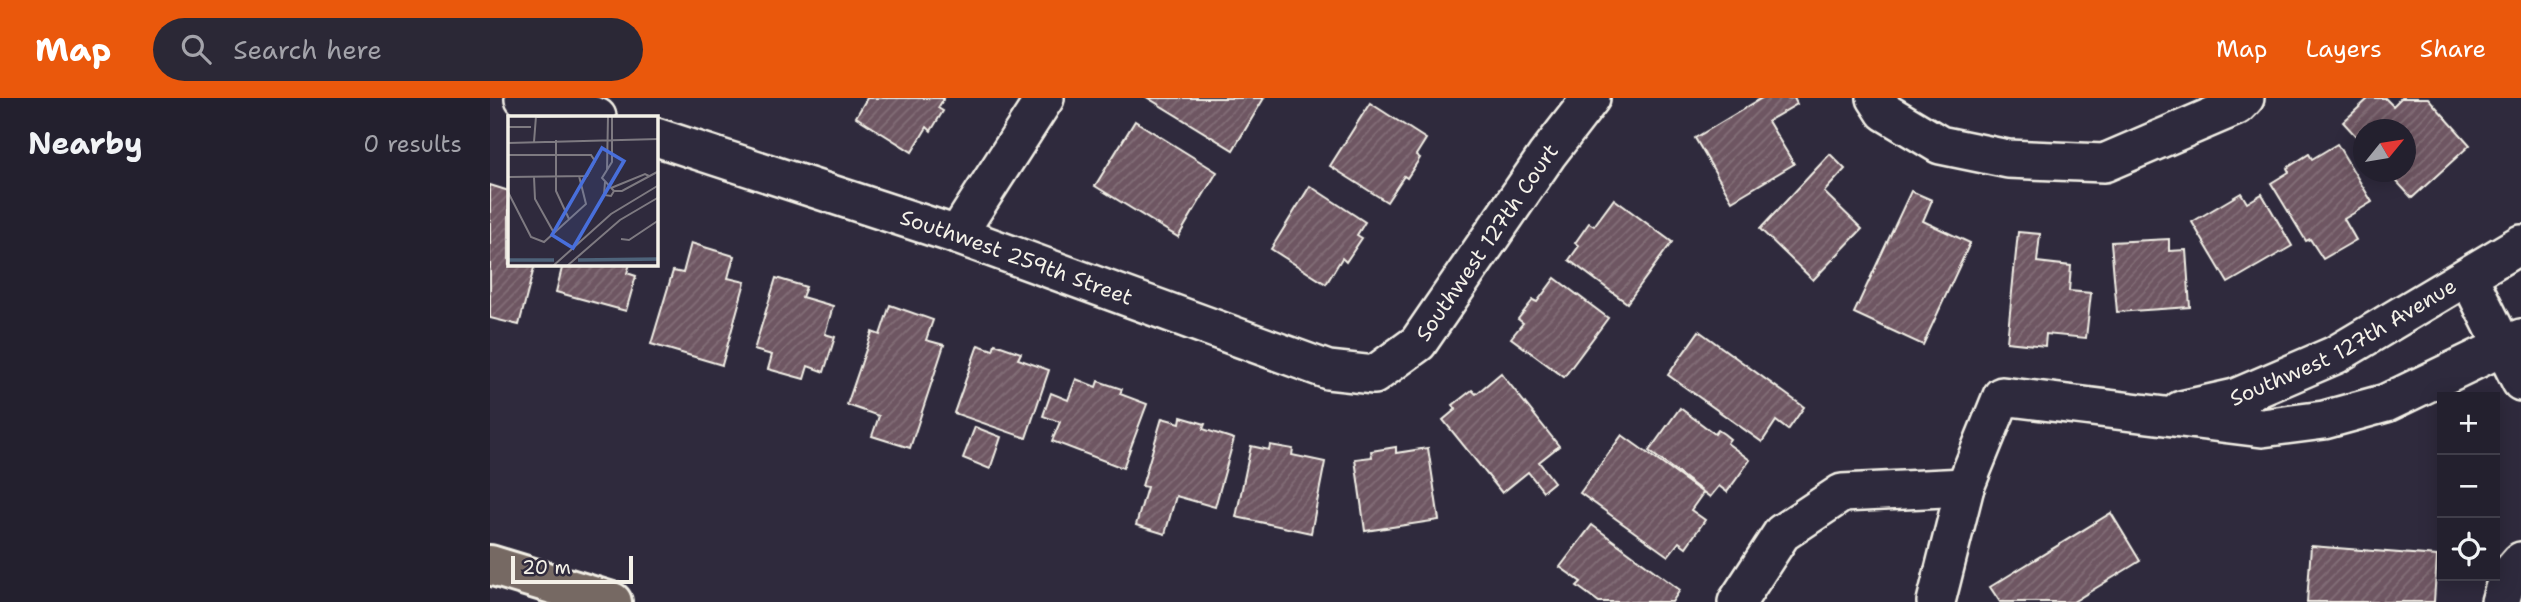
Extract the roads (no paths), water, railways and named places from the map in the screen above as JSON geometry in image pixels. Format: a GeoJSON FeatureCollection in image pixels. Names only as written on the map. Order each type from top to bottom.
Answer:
{"type":"FeatureCollection","features":[{"type":"Feature","properties":{"kind":"highway"},"geometry":{"type":"LineString","coordinates":[[490,565],[612,602]]}},
{"type":"Feature","properties":{"kind":"street"},"geometry":{"type":"LineString","coordinates":[[957,235],[1045,98]]}},
{"type":"Feature","properties":{"kind":"street","name":"Southwest 127th Court"},"geometry":{"type":"LineString","coordinates":[[1374,375],[1418,343],[1547,155],[1591,98]]}},
{"type":"Feature","properties":{"kind":"street"},"geometry":{"type":"LineString","coordinates":[[1877,98],[1885,112],[1940,145],[2008,159],[2105,163],[2237,106],[2245,98]]}},
{"type":"Feature","properties":{"kind":"street"},"geometry":{"type":"LineString","coordinates":[[543,99],[594,116]]}},
{"type":"Feature","properties":{"kind":"street","name":"Southwest 259th Street"},"geometry":{"type":"LineString","coordinates":[[658,137],[957,235],[1328,370],[1374,375]]}},
{"type":"Feature","properties":{"kind":"street","name":"Southwest 127th Avenue"},"geometry":{"type":"LineString","coordinates":[[2155,416],[2235,398],[2335,355],[2521,244]]}},
{"type":"Feature","properties":{"kind":"street"},"geometry":{"type":"LineString","coordinates":[[2468,276],[2512,343],[2521,382]]}},
{"type":"Feature","properties":{"kind":"street","name":"Southwest 127th Avenue"},"geometry":{"type":"LineString","coordinates":[[1965,488],[2002,396],[2262,428],[2324,420],[2386,403],[2512,343]]}},
{"type":"Feature","properties":{"kind":"street"},"geometry":{"type":"LineString","coordinates":[[1737,602],[1782,533],[1842,493],[1965,488],[1936,602]]}},
{"type":"Feature","properties":{"kind":"street"},"geometry":{"type":"LineString","coordinates":[[2500,602],[2508,576],[2521,561]]}}]}
